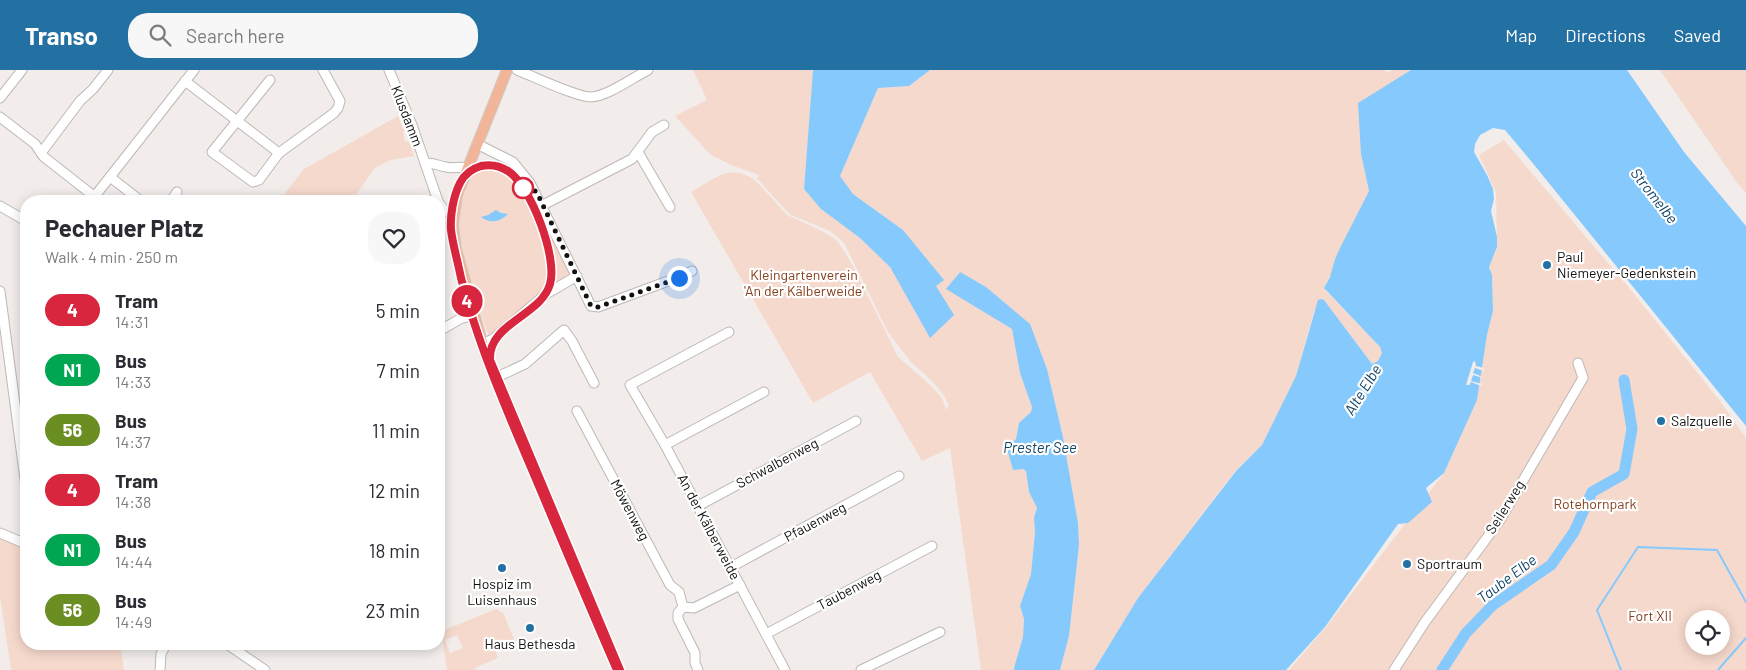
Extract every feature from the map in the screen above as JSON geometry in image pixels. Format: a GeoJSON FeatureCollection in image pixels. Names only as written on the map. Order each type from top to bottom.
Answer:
{"type":"FeatureCollection","features":[{"type":"Feature","properties":{"kind":"main road"},"geometry":{"type":"LineString","coordinates":[[507,70],[457,195],[453,230],[456,249],[482,344],[495,378],[618,670]]}},
{"type":"Feature","properties":{"kind":"street"},"geometry":{"type":"LineString","coordinates":[[0,98],[22,70]]}},
{"type":"Feature","properties":{"kind":"street"},"geometry":{"type":"LineString","coordinates":[[41,153],[80,101],[108,70]]}},
{"type":"Feature","properties":{"kind":"street"},"geometry":{"type":"LineString","coordinates":[[96,195],[194,70]]}},
{"type":"Feature","properties":{"kind":"street"},"geometry":{"type":"LineString","coordinates":[[270,80],[212,152],[253,182],[259,180],[279,154],[334,114],[338,108],[340,101],[324,70]]}},
{"type":"Feature","properties":{"kind":"street","name":"Klusdamm"},"geometry":{"type":"LineString","coordinates":[[389,70],[405,108],[436,195]]}},
{"type":"Feature","properties":{"kind":"street"},"geometry":{"type":"LineString","coordinates":[[517,70],[579,95],[590,97],[603,94],[648,70]]}},
{"type":"Feature","properties":{"kind":"street"},"geometry":{"type":"LineString","coordinates":[[185,81],[279,154]]}},
{"type":"Feature","properties":{"kind":"street"},"geometry":{"type":"LineString","coordinates":[[0,117],[35,144],[41,153],[88,195]]}},
{"type":"Feature","properties":{"kind":"street"},"geometry":{"type":"LineString","coordinates":[[543,205],[632,159],[652,132],[664,125]]}},
{"type":"Feature","properties":{"kind":"street"},"geometry":{"type":"LineString","coordinates":[[477,144],[517,166],[530,183],[543,205],[591,306],[598,307],[679,278],[692,271]]}},
{"type":"Feature","properties":{"kind":"street"},"geometry":{"type":"LineString","coordinates":[[638,152],[670,207]]}},
{"type":"Feature","properties":{"kind":"street","name":"Klusdamm"},"geometry":{"type":"LineString","coordinates":[[425,163],[431,162],[445,167],[462,166],[466,172]]}},
{"type":"Feature","properties":{"kind":"street"},"geometry":{"type":"LineString","coordinates":[[110,177],[133,195]]}},
{"type":"Feature","properties":{"kind":"street"},"geometry":{"type":"LineString","coordinates":[[0,206],[20,218]]}},
{"type":"Feature","properties":{"kind":"street","name":"Klusdamm"},"geometry":{"type":"LineString","coordinates":[[445,211],[454,215]]}},
{"type":"Feature","properties":{"kind":"street"},"geometry":{"type":"LineString","coordinates":[[482,344],[492,339],[546,294],[577,276]]}},
{"type":"Feature","properties":{"kind":"street"},"geometry":{"type":"LineString","coordinates":[[0,291],[20,442]]}},
{"type":"Feature","properties":{"kind":"street"},"geometry":{"type":"LineString","coordinates":[[445,328],[473,314]]}},
{"type":"Feature","properties":{"kind":"street"},"geometry":{"type":"LineString","coordinates":[[495,378],[525,364],[564,330],[572,341],[594,383]]}},
{"type":"Feature","properties":{"kind":"street","name":"An der Kälberweide"},"geometry":{"type":"LineString","coordinates":[[729,332],[630,385],[665,445],[786,670]]}},
{"type":"Feature","properties":{"kind":"street","name":"Seilerweg"},"geometry":{"type":"LineString","coordinates":[[1394,670],[1425,622],[1500,520],[1583,378],[1578,363]]}},
{"type":"Feature","properties":{"kind":"street"},"geometry":{"type":"LineString","coordinates":[[665,445],[764,392]]}},
{"type":"Feature","properties":{"kind":"street","name":"Möwenweg"},"geometry":{"type":"LineString","coordinates":[[577,411],[670,586],[679,592],[683,606]]}},
{"type":"Feature","properties":{"kind":"street","name":"Schwalbenweg"},"geometry":{"type":"LineString","coordinates":[[698,506],[856,421]]}},
{"type":"Feature","properties":{"kind":"street","name":"Pfauenweg"},"geometry":{"type":"LineString","coordinates":[[731,567],[899,476]]}},
{"type":"Feature","properties":{"kind":"street"},"geometry":{"type":"LineString","coordinates":[[0,533],[20,541]]}},
{"type":"Feature","properties":{"kind":"street","name":"Taubenweg"},"geometry":{"type":"LineString","coordinates":[[766,634],[932,546]]}},
{"type":"Feature","properties":{"kind":"street"},"geometry":{"type":"LineString","coordinates":[[698,670],[695,653],[678,619],[678,613],[683,606],[694,608],[740,585]]}},
{"type":"Feature","properties":{"kind":"street"},"geometry":{"type":"LineString","coordinates":[[862,670],[885,657],[940,632]]}},
{"type":"Feature","properties":{"kind":"street"},"geometry":{"type":"LineString","coordinates":[[160,670],[163,650]]}},
{"type":"Feature","properties":{"kind":"street"},"geometry":{"type":"LineString","coordinates":[[236,650],[265,670]]}},
{"type":"Feature","properties":{"kind":"green space","name":"Kleingartenverein 'An der Kälberweide'"},"geometry":{"type":"Polygon","coordinates":[[[693,70],[813,70],[804,189],[821,209],[860,238],[890,267],[930,338],[936,286],[943,280],[903,230],[853,194],[840,176],[878,88],[909,86],[930,70],[1384,70],[1387,73],[1392,70],[1411,70],[1392,83],[1361,154],[1369,191],[1335,259],[1325,290],[1380,347],[1382,353],[1378,361],[1372,364],[1324,300],[1314,311],[1296,376],[1262,445],[1235,471],[1138,598],[1094,670],[1060,670],[1069,636],[1079,545],[1078,523],[1063,437],[1047,369],[986,287],[959,272],[947,289],[1012,329],[1020,373],[1032,407],[1031,412],[1018,426],[1016,439],[1007,449],[1013,470],[1023,469],[1026,471],[1029,492],[1037,508],[1034,517],[1035,532],[1031,574],[1020,606],[1024,619],[1023,637],[1014,670],[981,670],[950,448],[922,461],[870,372],[813,403],[691,192],[717,177],[732,172],[741,173],[759,184],[787,215],[835,239],[853,266],[898,357],[942,398],[946,410],[949,405],[933,382],[910,361],[888,332],[844,243],[830,231],[791,215],[756,177],[759,177],[759,175],[713,156],[675,116],[707,100],[693,70]]]}},
{"type":"Feature","properties":{"kind":"green space"},"geometry":{"type":"Polygon","coordinates":[[[1660,70],[1746,70],[1746,193],[1738,184],[1660,70]]]}},
{"type":"Feature","properties":{"kind":"green space"},"geometry":{"type":"Polygon","coordinates":[[[398,116],[404,130],[405,142],[409,141],[414,156],[390,160],[375,168],[356,195],[284,195],[304,169],[398,116]]]}},
{"type":"Feature","properties":{"kind":"green space","name":"Rotehornpark"},"geometry":{"type":"Polygon","coordinates":[[[1504,140],[1630,289],[1720,401],[1746,438],[1746,670],[1289,670],[1326,627],[1444,473],[1477,400],[1487,335],[1493,311],[1492,275],[1489,267],[1497,247],[1496,192],[1479,155],[1504,140]]]}},
{"type":"Feature","properties":{"kind":"green space"},"geometry":{"type":"Polygon","coordinates":[[[482,168],[504,172],[518,186],[538,230],[546,277],[544,288],[536,299],[489,337],[468,273],[459,221],[460,198],[467,180],[482,168]]]}},
{"type":"Feature","properties":{"kind":"green space"},"geometry":{"type":"Polygon","coordinates":[[[539,210],[571,273],[554,285],[551,247],[539,210]]]}},
{"type":"Feature","properties":{"kind":"green space"},"geometry":{"type":"Polygon","coordinates":[[[0,538],[20,546],[20,650],[121,650],[124,670],[11,670],[0,597],[0,538]]]}},
{"type":"Feature","properties":{"kind":"green space"},"geometry":{"type":"Polygon","coordinates":[[[496,609],[503,613],[514,639],[495,648],[498,658],[475,668],[476,670],[447,670],[444,650],[445,631],[496,609]],[[457,635],[445,640],[450,653],[463,648],[457,635]]]}},
{"type":"Feature","properties":{"kind":"water"},"geometry":{"type":"Polygon","coordinates":[[[813,70],[930,70],[909,86],[878,88],[840,176],[853,194],[903,230],[944,280],[936,286],[954,315],[930,338],[890,267],[860,238],[821,209],[804,189],[813,70]]]}},
{"type":"Feature","properties":{"kind":"water"},"geometry":{"type":"Polygon","coordinates":[[[1411,70],[1627,70],[1684,152],[1746,226],[1746,426],[1505,130],[1493,128],[1480,135],[1475,144],[1474,152],[1493,189],[1494,199],[1491,211],[1497,237],[1497,247],[1489,267],[1492,275],[1493,311],[1487,335],[1477,400],[1444,473],[1426,488],[1432,502],[1408,523],[1398,524],[1325,627],[1286,670],[1094,670],[1138,598],[1236,471],[1262,445],[1296,376],[1318,300],[1324,300],[1372,364],[1378,361],[1382,353],[1380,347],[1324,288],[1340,248],[1369,191],[1361,154],[1358,103],[1411,70]]]}},
{"type":"Feature","properties":{"kind":"water"},"geometry":{"type":"Polygon","coordinates":[[[496,210],[508,214],[502,219],[495,221],[488,221],[481,217],[488,215],[496,210]]]}},
{"type":"Feature","properties":{"kind":"water","name":"Prester See"},"geometry":{"type":"Polygon","coordinates":[[[960,272],[986,287],[1030,324],[1047,369],[1063,437],[1078,523],[1079,545],[1069,636],[1060,670],[1014,670],[1023,637],[1024,619],[1020,606],[1031,574],[1035,532],[1034,517],[1037,508],[1029,492],[1026,471],[1023,469],[1013,470],[1007,449],[1016,439],[1019,423],[1031,412],[1032,407],[1020,373],[1012,329],[946,289],[960,272]]]}},
{"type":"Feature","properties":{"kind":"pier"},"geometry":{"type":"Polygon","coordinates":[[[1475,361],[1476,366],[1484,368],[1484,371],[1475,368],[1473,373],[1483,378],[1473,375],[1471,381],[1482,384],[1481,386],[1471,382],[1469,385],[1466,385],[1473,362],[1475,361]]]}},
{"type":"Feature","properties":{"kind":"waterway","name":"Taube Elbe"},"geometry":{"type":"LineString","coordinates":[[1442,670],[1466,633],[1493,605],[1551,565],[1574,532],[1592,492],[1624,474],[1632,429],[1624,380]]}},
{"type":"Feature","properties":{"kind":"waterway"},"geometry":{"type":"LineString","coordinates":[[1621,670],[1597,610],[1638,547],[1717,550],[1746,602]]}},
{"type":"Feature","properties":{"kind":"waterway"},"geometry":{"type":"LineString","coordinates":[[1718,670],[1746,638]]}},
{"type":"Feature","properties":{"kind":"tram line"},"geometry":{"type":"LineString","coordinates":[[617,670],[502,397],[479,336],[460,274],[451,225],[454,200],[462,180],[471,171],[481,166],[491,165],[508,171],[517,179],[525,191],[541,223],[550,257],[551,272],[550,284],[545,295],[537,304],[497,337],[492,348],[490,360],[620,670]]}},
{"type":"Feature","properties":{"kind":"tram line","name":"4"},"geometry":{"type":"LineString","coordinates":[[617,670],[485,357],[466,296],[452,235],[452,215],[456,192],[460,182],[465,175],[481,166],[498,166],[507,170],[514,176],[529,197],[542,228],[552,276],[551,283],[543,298],[494,341],[490,360],[620,670]]}},
{"type":"Feature","properties":{"kind":"place","name":"Paul Niemeyer-Gedenkstein"},"geometry":{"type":"Point","coordinates":[1547,265]}},
{"type":"Feature","properties":{"kind":"place","name":"Salzquelle"},"geometry":{"type":"Point","coordinates":[1661,421]}},
{"type":"Feature","properties":{"kind":"place","name":"Sportraum"},"geometry":{"type":"Point","coordinates":[1407,564]}},
{"type":"Feature","properties":{"kind":"place","name":"Hospiz im Luisenhaus"},"geometry":{"type":"Point","coordinates":[502,568]}},
{"type":"Feature","properties":{"kind":"place","name":"Haus Bethesda"},"geometry":{"type":"Point","coordinates":[530,628]}},
{"type":"Feature","properties":{"kind":"route"},"geometry":{"type":"LineString","coordinates":[[523,188],[530,183],[539,197],[591,306],[595,308],[679,278]]}},
{"type":"Feature","properties":{"kind":"water label","name":"Stromelbe"},"geometry":{"type":"Point","coordinates":[1654,196]}},
{"type":"Feature","properties":{"kind":"water label","name":"Alte Elbe"},"geometry":{"type":"Point","coordinates":[1363,390]}},
{"type":"Feature","properties":{"kind":"park label","name":"Fort XII"},"geometry":{"type":"Point","coordinates":[1650,616]}}]}
